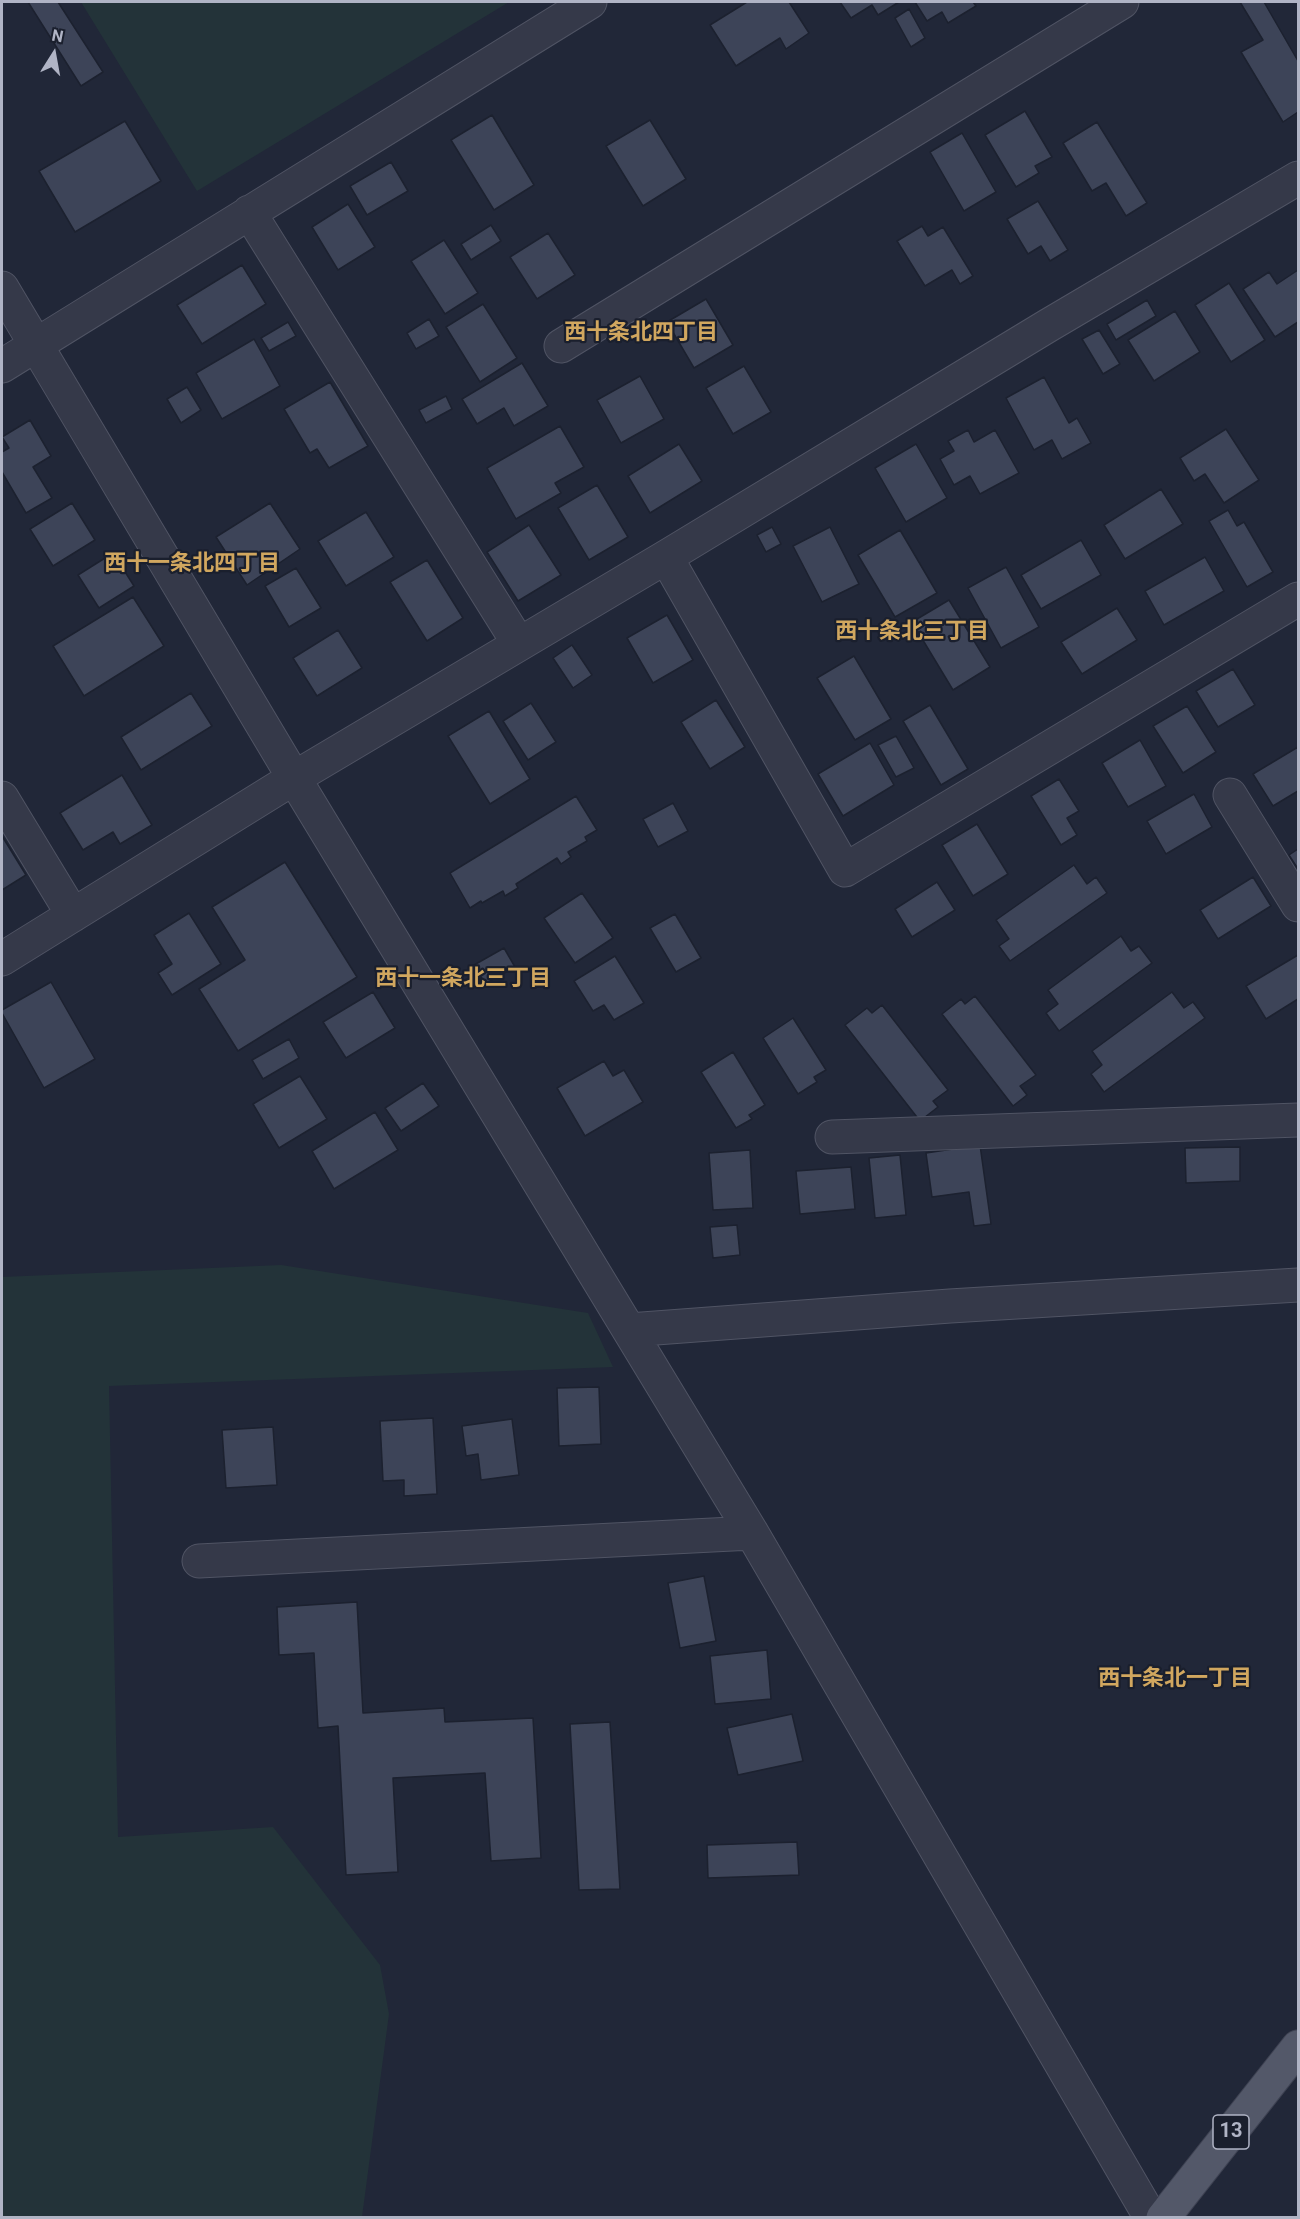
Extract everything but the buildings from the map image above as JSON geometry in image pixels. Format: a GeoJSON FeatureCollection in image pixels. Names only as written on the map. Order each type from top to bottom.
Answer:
{"type":"FeatureCollection","features":[{"type":"Feature","properties":{"kind":"main road","name":"13"},"geometry":{"type":"LineString","coordinates":[[1163,2217],[1299,2046]]}},
{"type":"Feature","properties":{"kind":"street"},"geometry":{"type":"LineString","coordinates":[[2,366],[590,2]]}},
{"type":"Feature","properties":{"kind":"street"},"geometry":{"type":"LineString","coordinates":[[561,346],[1122,2]]}},
{"type":"Feature","properties":{"kind":"street"},"geometry":{"type":"LineString","coordinates":[[2,959],[294,778],[1299,177]]}},
{"type":"Feature","properties":{"kind":"street"},"geometry":{"type":"LineString","coordinates":[[249,212],[519,644]]}},
{"type":"Feature","properties":{"kind":"street"},"geometry":{"type":"LineString","coordinates":[[2,288],[294,778],[752,1533],[1151,2217]]}},
{"type":"Feature","properties":{"kind":"street"},"geometry":{"type":"LineString","coordinates":[[666,557],[845,870],[1299,600]]}},
{"type":"Feature","properties":{"kind":"street"},"geometry":{"type":"LineString","coordinates":[[1230,795],[1299,905]]}},
{"type":"Feature","properties":{"kind":"street"},"geometry":{"type":"LineString","coordinates":[[2,798],[73,915]]}},
{"type":"Feature","properties":{"kind":"street"},"geometry":{"type":"LineString","coordinates":[[832,1137],[1299,1120]]}},
{"type":"Feature","properties":{"kind":"street"},"geometry":{"type":"LineString","coordinates":[[629,1330],[939,1307],[1299,1285]]}},
{"type":"Feature","properties":{"kind":"street"},"geometry":{"type":"LineString","coordinates":[[199,1561],[752,1533]]}},
{"type":"Feature","properties":{"kind":"shaded area"},"geometry":{"type":"Polygon","coordinates":[[[81,2],[509,2],[197,191],[81,2]]]}},
{"type":"Feature","properties":{"kind":"shaded area"},"geometry":{"type":"Polygon","coordinates":[[[281,1265],[588,1313],[613,1367],[109,1386],[118,1837],[273,1827],[380,1965],[389,2014],[362,2217],[2,2217],[2,1277],[281,1265]]]}},
{"type":"Feature","properties":{"kind":"district","name":"西十条北四丁目"},"geometry":{"type":"Point","coordinates":[641,333]}},
{"type":"Feature","properties":{"kind":"district","name":"西十一条北四丁目"},"geometry":{"type":"Point","coordinates":[192,564]}},
{"type":"Feature","properties":{"kind":"district","name":"西十条北三丁目"},"geometry":{"type":"Point","coordinates":[912,632]}},
{"type":"Feature","properties":{"kind":"district","name":"西十一条北三丁目"},"geometry":{"type":"Point","coordinates":[463,979]}},
{"type":"Feature","properties":{"kind":"district","name":"西十条北一丁目"},"geometry":{"type":"Point","coordinates":[1175,1679]}}]}
